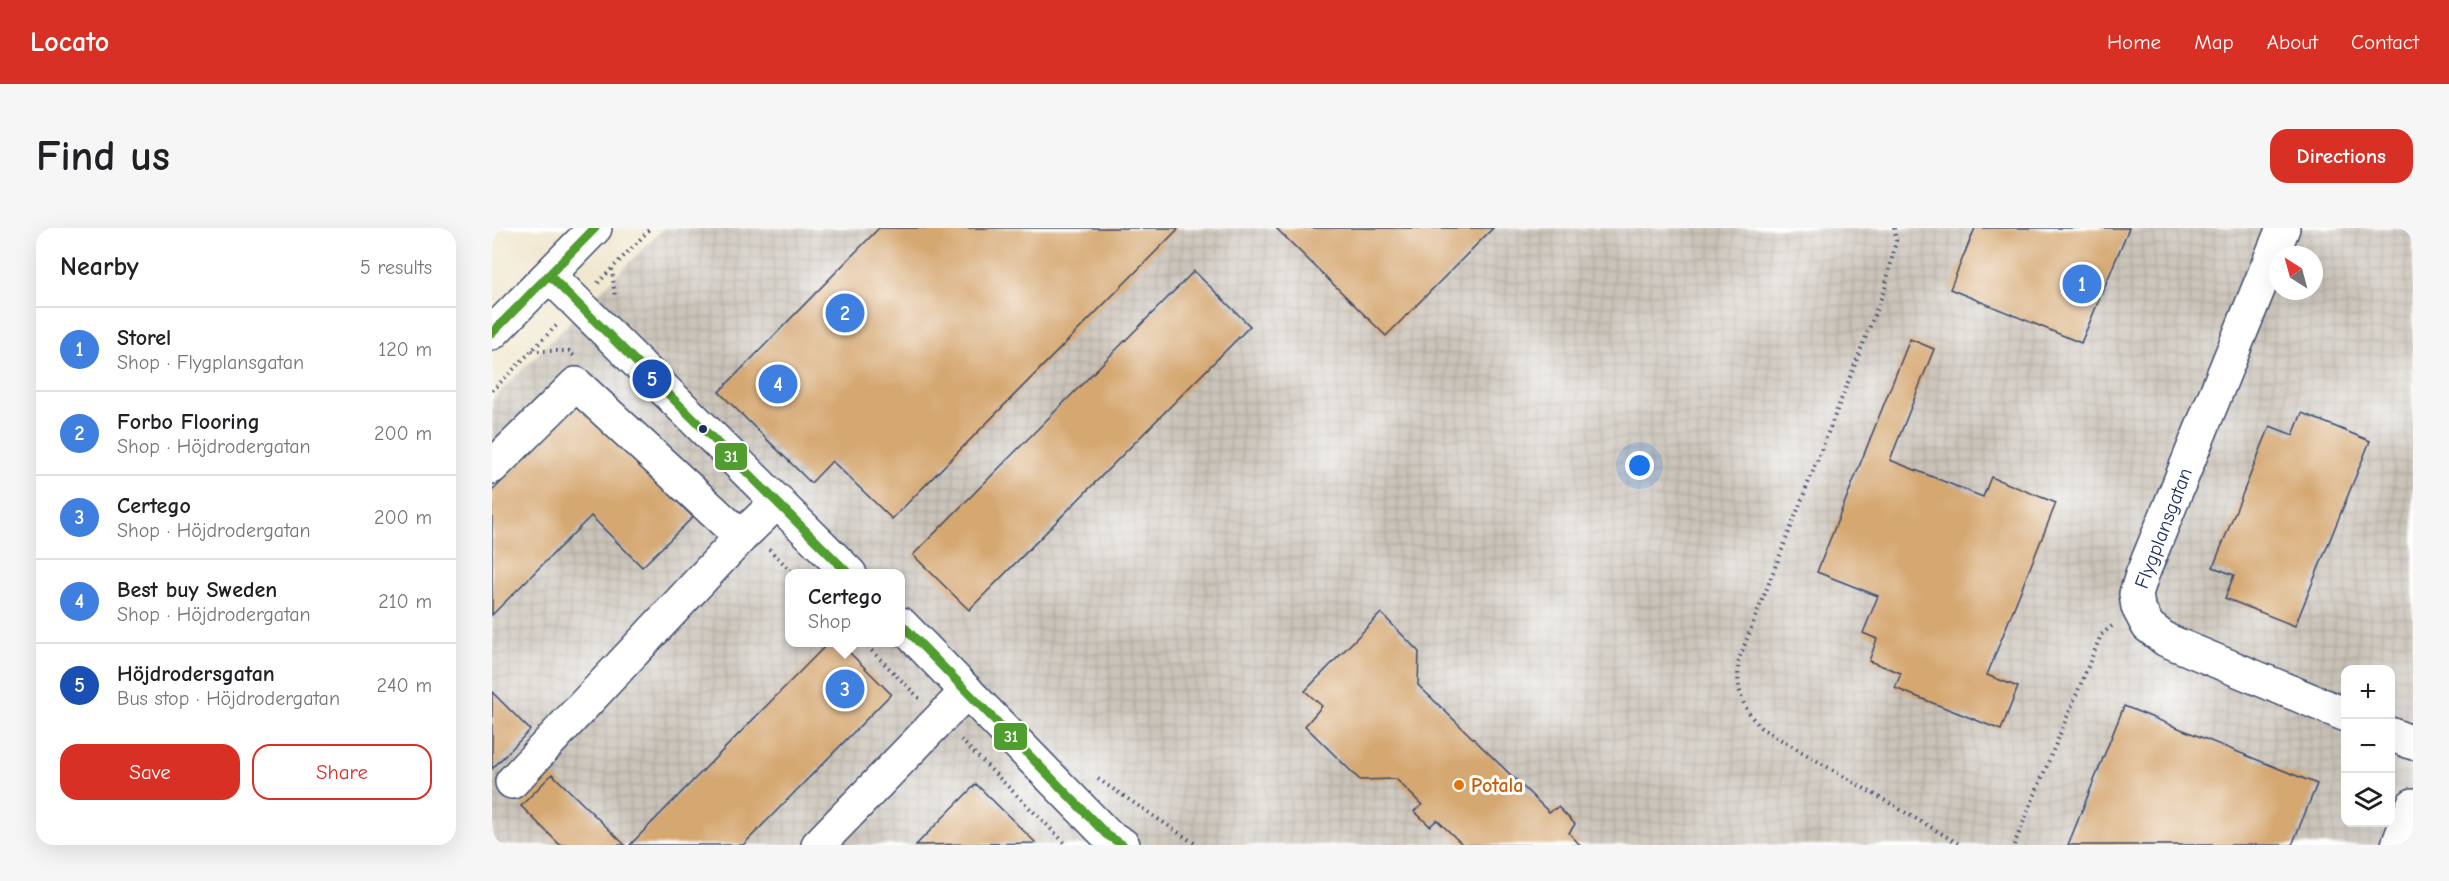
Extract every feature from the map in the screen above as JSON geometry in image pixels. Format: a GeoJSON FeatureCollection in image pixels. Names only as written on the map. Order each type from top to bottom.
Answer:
{"type":"FeatureCollection","features":[{"type":"Feature","properties":{"kind":"street"},"geometry":{"type":"LineString","coordinates":[[492,333],[595,228]]}},
{"type":"Feature","properties":{"kind":"street","name":"Flygplansgatan"},"geometry":{"type":"LineString","coordinates":[[2283,228],[2136,594],[2138,607],[2148,626],[2184,649],[2341,713]]}},
{"type":"Feature","properties":{"kind":"street"},"geometry":{"type":"LineString","coordinates":[[549,275],[846,569]]}},
{"type":"Feature","properties":{"kind":"street"},"geometry":{"type":"LineString","coordinates":[[492,467],[576,384],[741,537]]}},
{"type":"Feature","properties":{"kind":"street"},"geometry":{"type":"LineString","coordinates":[[512,782],[741,537],[778,501]]}},
{"type":"Feature","properties":{"kind":"street"},"geometry":{"type":"LineString","coordinates":[[905,629],[1107,835],[1123,845]]}},
{"type":"Feature","properties":{"kind":"street"},"geometry":{"type":"LineString","coordinates":[[818,845],[967,691]]}},
{"type":"Feature","properties":{"kind":"street"},"geometry":{"type":"LineString","coordinates":[[2395,736],[2413,743]]}},
{"type":"Feature","properties":{"kind":"street"},"geometry":{"type":"LineString","coordinates":[[2398,845],[2413,805]]}},
{"type":"Feature","properties":{"kind":"path"},"geometry":{"type":"LineString","coordinates":[[1894,228],[1896,242],[1885,288],[1739,659],[1737,679],[1744,706],[1761,728],[1961,845]]}},
{"type":"Feature","properties":{"kind":"path"},"geometry":{"type":"LineString","coordinates":[[2014,845],[2101,635],[2138,607]]}},
{"type":"Feature","properties":{"kind":"path"},"geometry":{"type":"LineString","coordinates":[[868,647],[1067,845]]}},
{"type":"Feature","properties":{"kind":"shaded area"},"geometry":{"type":"Polygon","coordinates":[[[664,228],[2413,228],[2413,845],[497,845],[492,840],[492,400],[664,228]]]}},
{"type":"Feature","properties":{"kind":"building"},"geometry":{"type":"Polygon","coordinates":[[[879,228],[1179,228],[892,519],[832,461],[811,483],[719,392],[879,228]]]}},
{"type":"Feature","properties":{"kind":"building"},"geometry":{"type":"Polygon","coordinates":[[[1276,228],[1493,228],[1386,336],[1276,228]]]}},
{"type":"Feature","properties":{"kind":"building"},"geometry":{"type":"Polygon","coordinates":[[[1975,228],[2129,228],[2081,343],[1950,289],[1975,228]]]}},
{"type":"Feature","properties":{"kind":"building"},"geometry":{"type":"Polygon","coordinates":[[[1194,271],[1250,326],[969,610],[913,555],[1194,271]]]}},
{"type":"Feature","properties":{"kind":"building"},"geometry":{"type":"Polygon","coordinates":[[[1910,339],[1934,349],[1890,460],[1983,497],[1991,477],[2056,503],[1987,675],[2018,687],[2001,730],[1895,688],[1901,673],[1869,661],[1877,639],[1863,633],[1878,596],[1817,572],[1910,339]]]}},
{"type":"Feature","properties":{"kind":"building"},"geometry":{"type":"Polygon","coordinates":[[[579,404],[693,517],[642,567],[591,516],[492,615],[492,491],[579,404]]]}},
{"type":"Feature","properties":{"kind":"building"},"geometry":{"type":"Polygon","coordinates":[[[2302,413],[2370,441],[2295,626],[2225,598],[2234,575],[2213,567],[2270,426],[2293,435],[2302,413]]]}},
{"type":"Feature","properties":{"kind":"building"},"geometry":{"type":"Polygon","coordinates":[[[1381,613],[1419,652],[1418,685],[1549,812],[1558,807],[1575,824],[1569,833],[1580,845],[1463,845],[1437,820],[1430,826],[1414,811],[1422,805],[1396,779],[1360,780],[1305,726],[1322,706],[1305,691],[1381,613]]]}},
{"type":"Feature","properties":{"kind":"building"},"geometry":{"type":"Polygon","coordinates":[[[824,647],[844,647],[891,694],[743,845],[630,845],[824,647]]]}},
{"type":"Feature","properties":{"kind":"building"},"geometry":{"type":"Polygon","coordinates":[[[492,692],[530,730],[492,769],[492,692]]]}},
{"type":"Feature","properties":{"kind":"building"},"geometry":{"type":"Polygon","coordinates":[[[2124,706],[2317,784],[2292,845],[2068,845],[2124,706]]]}},
{"type":"Feature","properties":{"kind":"building"},"geometry":{"type":"Polygon","coordinates":[[[552,774],[625,845],[560,845],[521,806],[552,774]]]}},
{"type":"Feature","properties":{"kind":"building"},"geometry":{"type":"Polygon","coordinates":[[[976,784],[1036,843],[916,845],[976,784]]]}},
{"type":"Feature","properties":{"kind":"transit line","name":"31"},"geometry":{"type":"LineString","coordinates":[[492,333],[595,228]]}},
{"type":"Feature","properties":{"kind":"transit line","name":"31"},"geometry":{"type":"LineString","coordinates":[[549,275],[844,569]]}},
{"type":"Feature","properties":{"kind":"transit line","name":"31"},"geometry":{"type":"LineString","coordinates":[[905,628],[1107,835],[1123,845]]}},
{"type":"Feature","properties":{"kind":"place","name":"Storel"},"geometry":{"type":"Point","coordinates":[2082,284]}},
{"type":"Feature","properties":{"kind":"place","name":"Forbo Flooring"},"geometry":{"type":"Point","coordinates":[845,313]}},
{"type":"Feature","properties":{"kind":"place","name":"Höjdrodersgatan"},"geometry":{"type":"Point","coordinates":[652,379]}},
{"type":"Feature","properties":{"kind":"place","name":"Best buy Sweden"},"geometry":{"type":"Point","coordinates":[778,384]}},
{"type":"Feature","properties":{"kind":"place","name":"Certego"},"geometry":{"type":"Point","coordinates":[845,689]}},
{"type":"Feature","properties":{"kind":"place","name":"Potala"},"geometry":{"type":"Point","coordinates":[1459,785]}}]}
